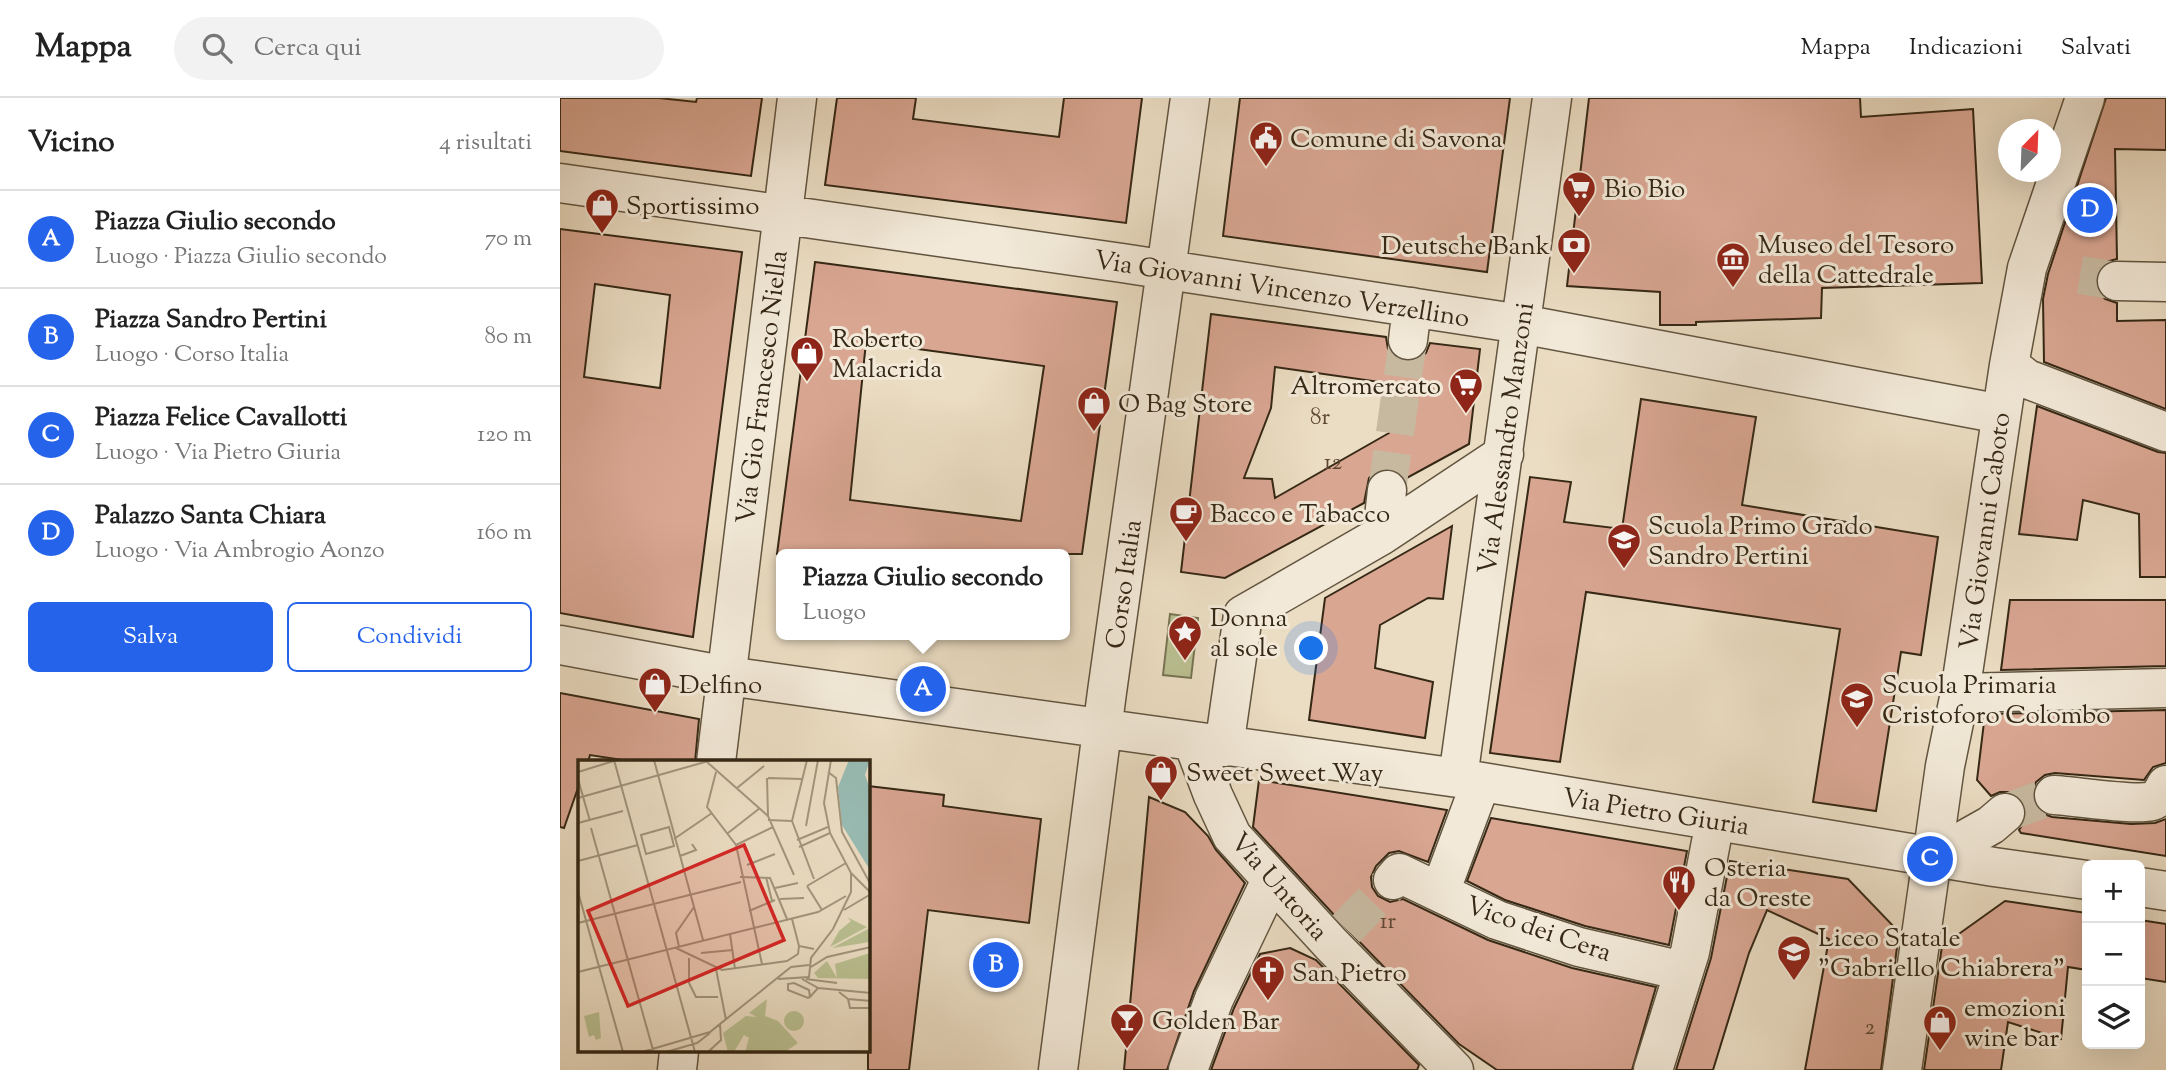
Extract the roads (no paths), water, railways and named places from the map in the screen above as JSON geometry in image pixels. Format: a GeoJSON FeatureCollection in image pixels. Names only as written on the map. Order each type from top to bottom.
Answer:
{"type":"FeatureCollection","features":[{"type":"Feature","properties":{"kind":"street","name":"Via Gio Francesco Niella"},"geometry":{"type":"LineString","coordinates":[[716,760],[797,98]]}},
{"type":"Feature","properties":{"kind":"street","name":"Corso Italia"},"geometry":{"type":"LineString","coordinates":[[1058,1070],[1190,98]]}},
{"type":"Feature","properties":{"kind":"street","name":"Via Alessandro Manzoni"},"geometry":{"type":"LineString","coordinates":[[1440,892],[1469,780],[1504,454],[1552,98]]}},
{"type":"Feature","properties":{"kind":"street","name":"Via Giovanni Caboto"},"geometry":{"type":"LineString","coordinates":[[1902,1070],[1945,766],[1960,693],[2001,414],[2027,268],[2085,98]]}},
{"type":"Feature","properties":{"kind":"street","name":"Via Giovanni Vincenzo Verzellino"},"geometry":{"type":"LineString","coordinates":[[560,183],[1216,277],[1410,323],[1521,324],[2001,414]]}},
{"type":"Feature","properties":{"kind":"street"},"geometry":{"type":"LineString","coordinates":[[2117,281],[2166,282]]}},
{"type":"Feature","properties":{"kind":"street"},"geometry":{"type":"LineString","coordinates":[[2009,365],[2027,379],[2166,432]]}},
{"type":"Feature","properties":{"kind":"street"},"geometry":{"type":"LineString","coordinates":[[1208,744],[1243,615],[1382,536],[1504,454]]}},
{"type":"Feature","properties":{"kind":"street"},"geometry":{"type":"LineString","coordinates":[[1382,536],[1387,490]]}},
{"type":"Feature","properties":{"kind":"street","name":"Via Pietro Giuria"},"geometry":{"type":"LineString","coordinates":[[560,645],[727,676],[1469,780],[2082,879]]}},
{"type":"Feature","properties":{"kind":"street"},"geometry":{"type":"LineString","coordinates":[[1960,693],[2166,688]]}},
{"type":"Feature","properties":{"kind":"street","name":"Via Untoria"},"geometry":{"type":"LineString","coordinates":[[1208,744],[1213,795],[1232,836],[1271,880],[1339,937],[1454,1070]]}},
{"type":"Feature","properties":{"kind":"street"},"geometry":{"type":"LineString","coordinates":[[2054,794],[2153,801],[2162,794],[2166,785]]}},
{"type":"Feature","properties":{"kind":"street"},"geometry":{"type":"LineString","coordinates":[[1934,857],[1991,825],[2005,813]]}},
{"type":"Feature","properties":{"kind":"street"},"geometry":{"type":"LineString","coordinates":[[1653,1070],[1690,952],[1715,821]]}},
{"type":"Feature","properties":{"kind":"street","name":"Vico dei Cera"},"geometry":{"type":"LineString","coordinates":[[1396,876],[1440,892],[1497,920],[1567,943],[1683,971]]}},
{"type":"Feature","properties":{"kind":"street"},"geometry":{"type":"LineString","coordinates":[[1188,1070],[1214,999],[1271,880]]}},
{"type":"Feature","properties":{"kind":"street"},"geometry":{"type":"LineString","coordinates":[[2145,888],[2166,891]]}},
{"type":"Feature","properties":{"kind":"street"},"geometry":{"type":"LineString","coordinates":[[677,1070],[679,1052]]}},
{"type":"Feature","properties":{"kind":"tunnel"},"geometry":{"type":"LineString","coordinates":[[2080,275],[2117,281]]}},
{"type":"Feature","properties":{"kind":"tunnel"},"geometry":{"type":"LineString","coordinates":[[1387,490],[1408,340]]}},
{"type":"Feature","properties":{"kind":"tunnel"},"geometry":{"type":"LineString","coordinates":[[2005,813],[2054,795]]}},
{"type":"Feature","properties":{"kind":"tunnel"},"geometry":{"type":"LineString","coordinates":[[1346,929],[1393,880]]}},
{"type":"Feature","properties":{"kind":"place","name":"Comune di Savona"},"geometry":{"type":"Point","coordinates":[1266,168]}},
{"type":"Feature","properties":{"kind":"place","name":"Palazzo Santa Chiara"},"geometry":{"type":"Point","coordinates":[2090,210]}},
{"type":"Feature","properties":{"kind":"place","name":"Bio Bio"},"geometry":{"type":"Point","coordinates":[1579,218]}},
{"type":"Feature","properties":{"kind":"place","name":"Sportissimo"},"geometry":{"type":"Point","coordinates":[602,235]}},
{"type":"Feature","properties":{"kind":"place","name":"Deutsche Bank"},"geometry":{"type":"Point","coordinates":[1574,275]}},
{"type":"Feature","properties":{"kind":"place","name":"Museo del Tesoro della Cattedrale"},"geometry":{"type":"Point","coordinates":[1733,289]}},
{"type":"Feature","properties":{"kind":"place","name":"Roberto Malacrida"},"geometry":{"type":"Point","coordinates":[807,383]}},
{"type":"Feature","properties":{"kind":"place","name":"Altromercato"},"geometry":{"type":"Point","coordinates":[1466,415]}},
{"type":"Feature","properties":{"kind":"place","name":"O Bag Store"},"geometry":{"type":"Point","coordinates":[1094,433]}},
{"type":"Feature","properties":{"kind":"place","name":"Bacco e Tabacco"},"geometry":{"type":"Point","coordinates":[1186,543]}},
{"type":"Feature","properties":{"kind":"place","name":"Scuola Primo Grado Sandro Pertini"},"geometry":{"type":"Point","coordinates":[1624,570]}},
{"type":"Feature","properties":{"kind":"place","name":"Donna al sole"},"geometry":{"type":"Point","coordinates":[1185,662]}},
{"type":"Feature","properties":{"kind":"place","name":"Piazza Giulio secondo"},"geometry":{"type":"Point","coordinates":[923,689]}},
{"type":"Feature","properties":{"kind":"place","name":"Delfino"},"geometry":{"type":"Point","coordinates":[655,714]}},
{"type":"Feature","properties":{"kind":"place","name":"Scuola Primaria Cristoforo Colombo"},"geometry":{"type":"Point","coordinates":[1857,729]}},
{"type":"Feature","properties":{"kind":"place","name":"Sweet Sweet Way"},"geometry":{"type":"Point","coordinates":[1161,802]}},
{"type":"Feature","properties":{"kind":"place","name":"Piazza Felice Cavallotti"},"geometry":{"type":"Point","coordinates":[1930,859]}},
{"type":"Feature","properties":{"kind":"place","name":"Osteria da Oreste"},"geometry":{"type":"Point","coordinates":[1679,912]}},
{"type":"Feature","properties":{"kind":"place","name":"Piazza Sandro Pertini"},"geometry":{"type":"Point","coordinates":[996,965]}},
{"type":"Feature","properties":{"kind":"place","name":"Liceo Statale \"Gabriello Chiabrera\""},"geometry":{"type":"Point","coordinates":[1794,982]}},
{"type":"Feature","properties":{"kind":"place","name":"San Pietro"},"geometry":{"type":"Point","coordinates":[1268,1002]}},
{"type":"Feature","properties":{"kind":"place","name":"Golden Bar"},"geometry":{"type":"Point","coordinates":[1127,1050]}},
{"type":"Feature","properties":{"kind":"place","name":"emozioni wine bar"},"geometry":{"type":"Point","coordinates":[1940,1052]}}]}
